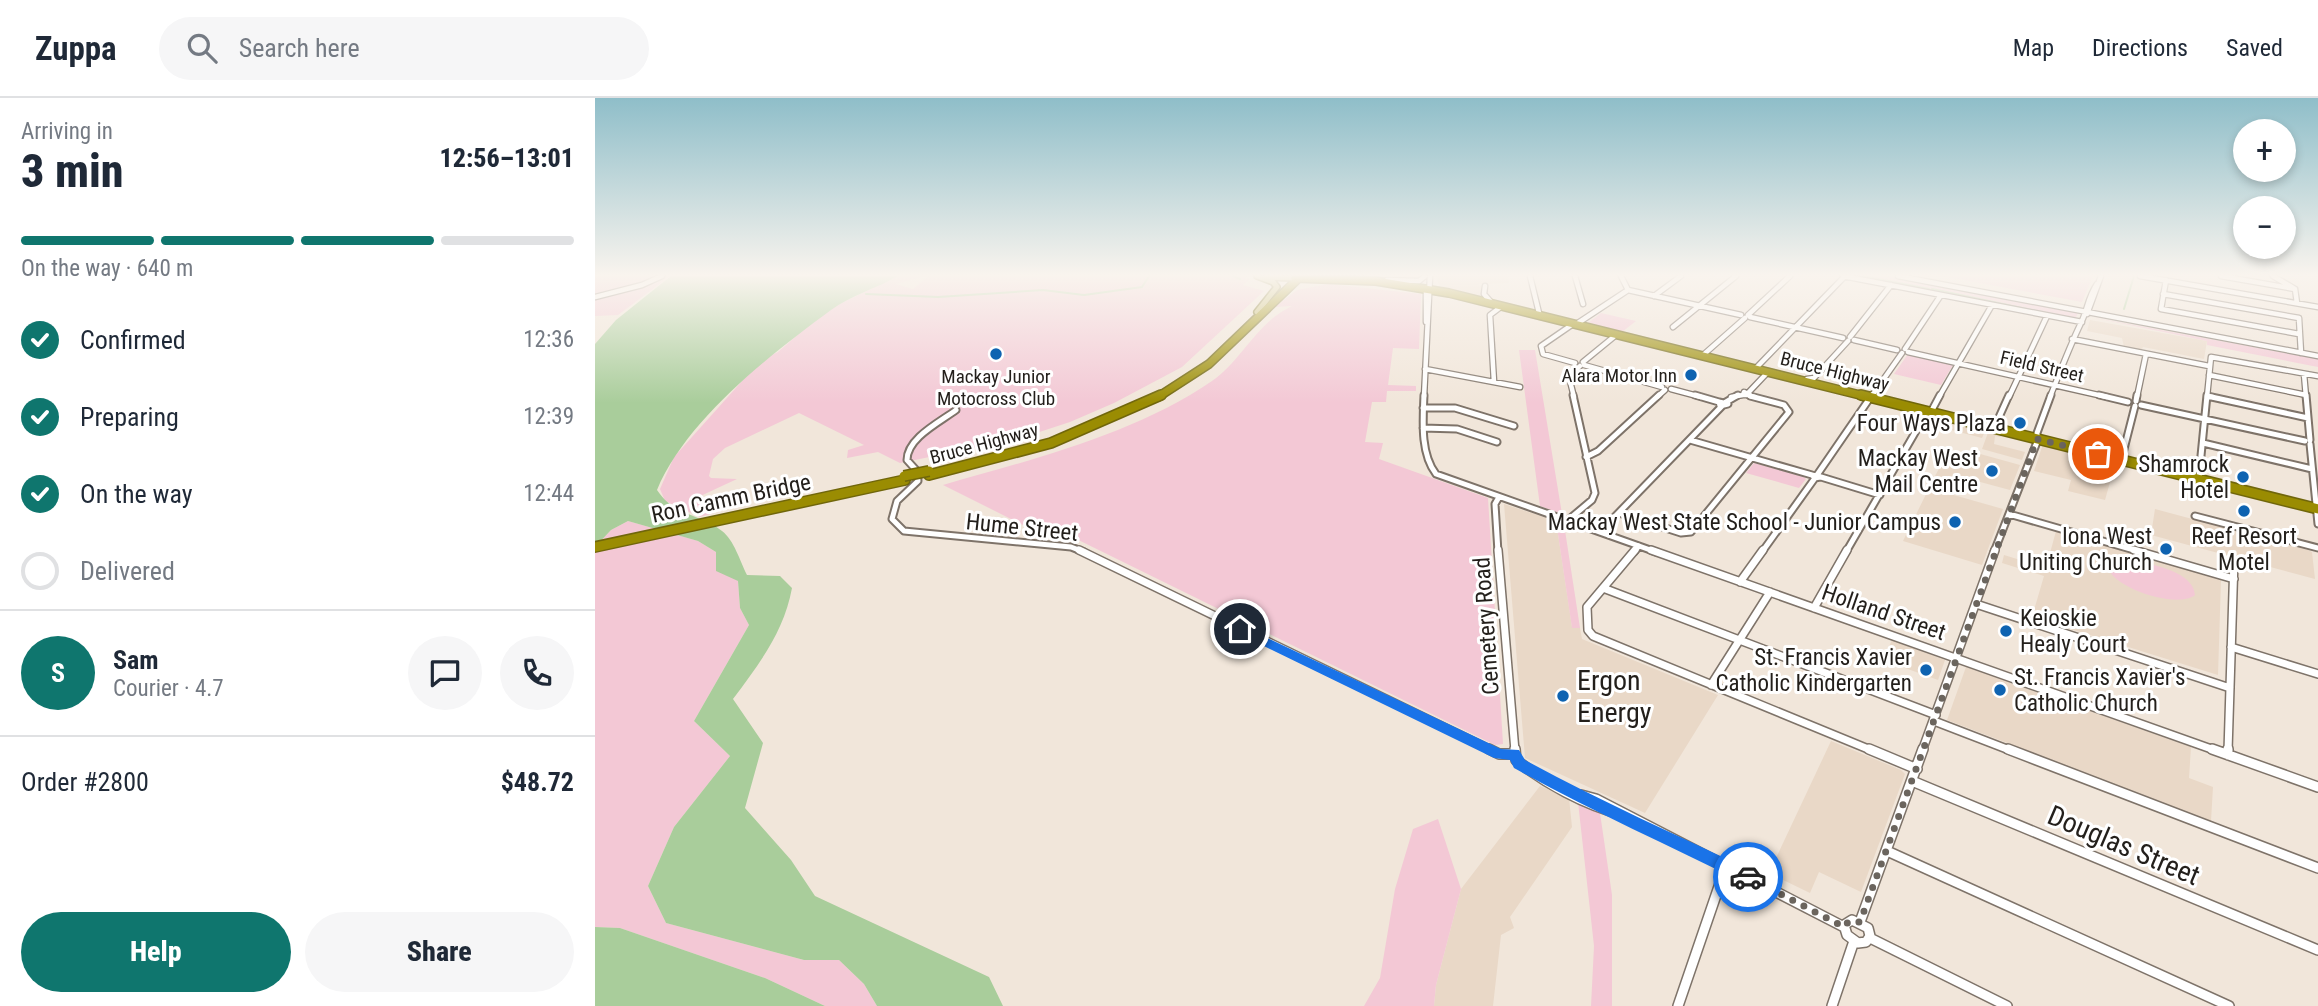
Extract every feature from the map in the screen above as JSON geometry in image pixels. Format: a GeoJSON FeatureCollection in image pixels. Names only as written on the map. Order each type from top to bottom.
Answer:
{"type":"FeatureCollection","features":[{"type":"Feature","properties":{"kind":"highway","name":"Bruce Highway"},"geometry":{"type":"LineString","coordinates":[[929,473],[1038,442],[1111,416],[1150,398],[1204,363],[1250,318]]}},
{"type":"Feature","properties":{"kind":"highway","name":"Bruce Highway"},"geometry":{"type":"LineString","coordinates":[[876,484],[1051,443],[1157,398],[1209,365],[1258,318]]}},
{"type":"Feature","properties":{"kind":"highway","name":"Bruce Highway"},"geometry":{"type":"LineString","coordinates":[[1557,318],[1767,373],[2122,457],[2317,507]]}},
{"type":"Feature","properties":{"kind":"highway","name":"Bruce Highway"},"geometry":{"type":"LineString","coordinates":[[1561,318],[1615,334],[1813,379],[1870,396]]}},
{"type":"Feature","properties":{"kind":"highway","name":"Bruce Highway"},"geometry":{"type":"LineString","coordinates":[[1929,411],[2317,507]]}},
{"type":"Feature","properties":{"kind":"highway"},"geometry":{"type":"LineString","coordinates":[[2017,434],[2029,441],[2033,450]]}},
{"type":"Feature","properties":{"kind":"highway","name":"Ron Camm Bridge"},"geometry":{"type":"LineString","coordinates":[[595,545],[876,484]]}},
{"type":"Feature","properties":{"kind":"street"},"geometry":{"type":"LineString","coordinates":[[1427,318],[1423,428],[1457,429],[1497,442]]}},
{"type":"Feature","properties":{"kind":"street"},"geometry":{"type":"LineString","coordinates":[[1427,331],[1428,318]]}},
{"type":"Feature","properties":{"kind":"street"},"geometry":{"type":"LineString","coordinates":[[1490,318],[1494,382]]}},
{"type":"Feature","properties":{"kind":"street"},"geometry":{"type":"LineString","coordinates":[[1577,323],[1578,318]]}},
{"type":"Feature","properties":{"kind":"street"},"geometry":{"type":"LineString","coordinates":[[1584,318],[1543,342],[1542,352],[1722,403]]}},
{"type":"Feature","properties":{"kind":"street"},"geometry":{"type":"LineString","coordinates":[[1673,327],[1684,318]]}},
{"type":"Feature","properties":{"kind":"street"},"geometry":{"type":"LineString","coordinates":[[1703,355],[1743,318]]}},
{"type":"Feature","properties":{"kind":"street","name":"Field Street"},"geometry":{"type":"LineString","coordinates":[[1756,318],[2137,404]]}},
{"type":"Feature","properties":{"kind":"street"},"geometry":{"type":"LineString","coordinates":[[1757,367],[1806,318]]}},
{"type":"Feature","properties":{"kind":"street"},"geometry":{"type":"LineString","coordinates":[[1813,379],[1865,318]]}},
{"type":"Feature","properties":{"kind":"street"},"geometry":{"type":"LineString","coordinates":[[1740,582],[1925,318]]}},
{"type":"Feature","properties":{"kind":"street"},"geometry":{"type":"LineString","coordinates":[[1814,608],[1985,318]]}},
{"type":"Feature","properties":{"kind":"street"},"geometry":{"type":"LineString","coordinates":[[1995,426],[2046,318]]}},
{"type":"Feature","properties":{"kind":"street"},"geometry":{"type":"LineString","coordinates":[[2061,318],[2082,322]]}},
{"type":"Feature","properties":{"kind":"street"},"geometry":{"type":"LineString","coordinates":[[1860,922],[2072,339],[2083,318]]}},
{"type":"Feature","properties":{"kind":"street"},"geometry":{"type":"LineString","coordinates":[[2119,318],[2318,356]]}},
{"type":"Feature","properties":{"kind":"street"},"geometry":{"type":"LineString","coordinates":[[2213,318],[2299,334]]}},
{"type":"Feature","properties":{"kind":"street"},"geometry":{"type":"LineString","coordinates":[[2298,352],[2299,318]]}},
{"type":"Feature","properties":{"kind":"street"},"geometry":{"type":"LineString","coordinates":[[1567,521],[1595,496],[1569,377],[1615,334]]}},
{"type":"Feature","properties":{"kind":"street"},"geometry":{"type":"LineString","coordinates":[[2072,339],[2209,366]]}},
{"type":"Feature","properties":{"kind":"street"},"geometry":{"type":"LineString","coordinates":[[2122,457],[2137,404],[2146,354]]}},
{"type":"Feature","properties":{"kind":"street"},"geometry":{"type":"LineString","coordinates":[[2199,476],[2209,366],[2214,356],[2318,376]]}},
{"type":"Feature","properties":{"kind":"street"},"geometry":{"type":"LineString","coordinates":[[1425,369],[1520,387]]}},
{"type":"Feature","properties":{"kind":"street"},"geometry":{"type":"LineString","coordinates":[[1747,394],[1767,373]]}},
{"type":"Feature","properties":{"kind":"street"},"geometry":{"type":"LineString","coordinates":[[2304,374],[2318,524]]}},
{"type":"Feature","properties":{"kind":"street"},"geometry":{"type":"LineString","coordinates":[[2210,375],[2306,395]]}},
{"type":"Feature","properties":{"kind":"street"},"geometry":{"type":"LineString","coordinates":[[1586,457],[1598,451],[1666,389]]}},
{"type":"Feature","properties":{"kind":"street"},"geometry":{"type":"LineString","coordinates":[[1600,532],[1690,440],[1722,403],[1732,396],[1747,394],[1789,409],[1691,532],[1681,533],[1619,513]]}},
{"type":"Feature","properties":{"kind":"street"},"geometry":{"type":"LineString","coordinates":[[2207,396],[2308,418]]}},
{"type":"Feature","properties":{"kind":"street"},"geometry":{"type":"LineString","coordinates":[[2137,404],[2312,443]]}},
{"type":"Feature","properties":{"kind":"street"},"geometry":{"type":"LineString","coordinates":[[1423,408],[1455,408],[1514,426]]}},
{"type":"Feature","properties":{"kind":"street","name":"Hume Street"},"geometry":{"type":"LineString","coordinates":[[956,410],[920,436],[907,452],[907,460],[917,471],[918,481],[894,501],[891,519],[904,531],[1071,547],[1084,552],[1499,754],[1514,754],[1520,764],[1610,813],[1621,814],[1844,927]]}},
{"type":"Feature","properties":{"kind":"street","name":"Holland Street"},"geometry":{"type":"LineString","coordinates":[[1423,428],[1430,466],[1440,477],[2318,787]]}},
{"type":"Feature","properties":{"kind":"street"},"geometry":{"type":"LineString","coordinates":[[1690,440],[1880,495]]}},
{"type":"Feature","properties":{"kind":"street"},"geometry":{"type":"LineString","coordinates":[[2203,443],[2312,470]]}},
{"type":"Feature","properties":{"kind":"street","name":"Cemetery Road"},"geometry":{"type":"LineString","coordinates":[[1499,497],[1495,504],[1514,754]]}},
{"type":"Feature","properties":{"kind":"street"},"geometry":{"type":"LineString","coordinates":[[2009,514],[2234,579]]}},
{"type":"Feature","properties":{"kind":"street"},"geometry":{"type":"LineString","coordinates":[[2195,516],[2318,548]]}},
{"type":"Feature","properties":{"kind":"street"},"geometry":{"type":"LineString","coordinates":[[1639,546],[1585,611],[1589,634],[1917,769]]}},
{"type":"Feature","properties":{"kind":"street"},"geometry":{"type":"LineString","coordinates":[[2228,755],[2234,560]]}},
{"type":"Feature","properties":{"kind":"street"},"geometry":{"type":"LineString","coordinates":[[1603,588],[2318,868]]}},
{"type":"Feature","properties":{"kind":"street"},"geometry":{"type":"LineString","coordinates":[[1711,685],[1770,593]]}},
{"type":"Feature","properties":{"kind":"street"},"geometry":{"type":"LineString","coordinates":[[1976,604],[2230,688]]}},
{"type":"Feature","properties":{"kind":"street"},"geometry":{"type":"LineString","coordinates":[[2231,647],[2318,674]]}},
{"type":"Feature","properties":{"kind":"street","name":"Douglas Street"},"geometry":{"type":"LineString","coordinates":[[1913,781],[2318,950]]}},
{"type":"Feature","properties":{"kind":"street"},"geometry":{"type":"LineString","coordinates":[[1887,851],[2229,1006]]}},
{"type":"Feature","properties":{"kind":"street"},"geometry":{"type":"LineString","coordinates":[[1678,1006],[1726,866]]}},
{"type":"Feature","properties":{"kind":"street"},"geometry":{"type":"LineString","coordinates":[[1849,921],[1860,922],[1868,928],[1870,938],[1863,943],[1854,941],[1847,935],[1844,927],[1849,921]]}},
{"type":"Feature","properties":{"kind":"street"},"geometry":{"type":"LineString","coordinates":[[1870,938],[2007,1006]]}},
{"type":"Feature","properties":{"kind":"street"},"geometry":{"type":"LineString","coordinates":[[1832,1006],[1854,941]]}},
{"type":"Feature","properties":{"kind":"shaded area"},"geometry":{"type":"Polygon","coordinates":[[[817,318],[1234,318],[1182,367],[1114,403],[1070,422],[1018,439],[900,463],[878,452],[847,458],[848,450],[864,445],[799,413],[725,448],[713,459],[709,476],[711,478],[737,479],[694,499],[735,499],[737,503],[730,508],[700,517],[665,501],[660,489],[674,457],[761,360],[778,352],[817,318]]]}},
{"type":"Feature","properties":{"kind":"shaded area"},"geometry":{"type":"Polygon","coordinates":[[[819,318],[757,368],[709,414],[670,464],[657,490],[679,510],[722,531],[733,545],[747,575],[780,576],[792,588],[777,633],[733,699],[763,743],[745,808],[791,860],[815,896],[989,977],[1003,1006],[877,1006],[864,984],[839,960],[804,960],[666,923],[648,886],[674,827],[730,756],[694,721],[749,625],[740,608],[738,581],[716,571],[716,552],[698,541],[628,521],[611,530],[595,547],[595,344],[616,320],[819,318]]]}},
{"type":"Feature","properties":{"kind":"shaded area"},"geometry":{"type":"Polygon","coordinates":[[[1273,318],[1420,318],[1419,349],[1393,348],[1388,385],[1416,386],[1416,391],[1387,391],[1386,402],[1372,402],[1365,442],[1383,443],[1379,459],[1488,498],[1503,744],[1495,745],[1056,529],[1041,534],[943,485],[1082,444],[1181,400],[1223,372],[1273,318]]]}},
{"type":"Feature","properties":{"kind":"shaded area"},"geometry":{"type":"Polygon","coordinates":[[[1594,318],[1636,321],[1622,332],[1588,323],[1594,318]]]}},
{"type":"Feature","properties":{"kind":"shaded area"},"geometry":{"type":"Polygon","coordinates":[[[2098,318],[2318,359],[2318,367],[2207,345],[2207,341],[2098,318]]]}},
{"type":"Feature","properties":{"kind":"shaded area"},"geometry":{"type":"Polygon","coordinates":[[[2090,320],[2207,341],[2204,359],[2143,347],[2141,351],[2124,347],[2122,338],[2087,331],[2090,320]]]}},
{"type":"Feature","properties":{"kind":"shaded area"},"geometry":{"type":"Polygon","coordinates":[[[1519,350],[1535,350],[1562,514],[1540,506],[1519,350]]]}},
{"type":"Feature","properties":{"kind":"shaded area"},"geometry":{"type":"Polygon","coordinates":[[[1908,354],[1953,365],[1941,385],[1894,374],[1908,354]]]}},
{"type":"Feature","properties":{"kind":"shaded area"},"geometry":{"type":"Polygon","coordinates":[[[1930,415],[1986,429],[1982,438],[1925,423],[1930,415]]]}},
{"type":"Feature","properties":{"kind":"shaded area"},"geometry":{"type":"Polygon","coordinates":[[[1989,430],[2003,433],[2001,437],[1995,436],[1994,444],[2025,452],[2022,460],[1982,449],[1989,430]]]}},
{"type":"Feature","properties":{"kind":"shaded area"},"geometry":{"type":"Polygon","coordinates":[[[2043,444],[2116,461],[2105,500],[2068,491],[2071,480],[2034,471],[2043,444]]]}},
{"type":"Feature","properties":{"kind":"shaded area"},"geometry":{"type":"Polygon","coordinates":[[[1973,452],[2020,465],[2010,490],[1969,479],[1966,485],[1935,476],[1946,456],[1969,462],[1973,452]]]}},
{"type":"Feature","properties":{"kind":"shaded area"},"geometry":{"type":"Polygon","coordinates":[[[1754,463],[1806,479],[1799,488],[1746,473],[1754,463]]]}},
{"type":"Feature","properties":{"kind":"shaded area","name":"Mackay West State School - Junior Campus"},"geometry":{"type":"Polygon","coordinates":[[[1929,488],[2003,509],[1982,565],[1903,541],[1929,488]]]}},
{"type":"Feature","properties":{"kind":"shaded area"},"geometry":{"type":"Polygon","coordinates":[[[1504,504],[1556,521],[1572,627],[1580,628],[1582,639],[1718,695],[1645,813],[1525,758],[1504,504]]]}},
{"type":"Feature","properties":{"kind":"shaded area"},"geometry":{"type":"Polygon","coordinates":[[[2155,509],[2308,550],[2312,552],[2315,579],[2151,535],[2155,509]]]}},
{"type":"Feature","properties":{"kind":"shaded area"},"geometry":{"type":"Polygon","coordinates":[[[628,521],[698,541],[716,552],[738,581],[740,608],[749,625],[694,721],[730,756],[674,827],[648,886],[666,923],[804,960],[839,960],[864,984],[877,1006],[825,1006],[765,978],[620,928],[595,927],[595,547],[611,530],[628,521]]]}},
{"type":"Feature","properties":{"kind":"shaded area"},"geometry":{"type":"Polygon","coordinates":[[[1556,521],[1564,524],[1580,628],[1572,628],[1556,521]]]}},
{"type":"Feature","properties":{"kind":"shaded area"},"geometry":{"type":"Polygon","coordinates":[[[2056,531],[2221,580],[2218,675],[2032,617],[2044,576],[2002,563],[2004,555],[2046,568],[2056,531]]]}},
{"type":"Feature","properties":{"kind":"shaded area"},"geometry":{"type":"Polygon","coordinates":[[[2125,560],[2155,565],[2177,573],[2192,586],[2195,595],[2187,599],[2162,598],[2148,595],[2122,583],[2108,568],[2113,562],[2125,560]]]}},
{"type":"Feature","properties":{"kind":"shaded area","name":"St. Francis Xavier Catholic Kindergarten"},"geometry":{"type":"Polygon","coordinates":[[[1892,640],[1945,660],[1938,680],[1883,660],[1892,640]]]}},
{"type":"Feature","properties":{"kind":"shaded area"},"geometry":{"type":"Polygon","coordinates":[[[1966,667],[2191,747],[2189,778],[2213,787],[2211,821],[1947,720],[1966,667]]]}},
{"type":"Feature","properties":{"kind":"shaded area"},"geometry":{"type":"Polygon","coordinates":[[[1831,741],[1905,774],[1861,892],[1819,872],[1810,893],[1769,873],[1831,741]]]}},
{"type":"Feature","properties":{"kind":"shaded area"},"geometry":{"type":"Polygon","coordinates":[[[1540,786],[1569,798],[1572,827],[1510,917],[1514,928],[1501,935],[1493,1006],[1434,1006],[1436,985],[1461,889],[1540,786]]]}},
{"type":"Feature","properties":{"kind":"shaded area"},"geometry":{"type":"Polygon","coordinates":[[[1578,802],[1600,813],[1612,895],[1612,1006],[1591,1006],[1594,946],[1578,802]]]}},
{"type":"Feature","properties":{"kind":"shaded area"},"geometry":{"type":"Polygon","coordinates":[[[1438,819],[1461,889],[1436,985],[1434,1006],[1364,1006],[1380,978],[1395,889],[1413,829],[1438,819]]]}},
{"type":"Feature","properties":{"kind":"shaded area"},"geometry":{"type":"Polygon","coordinates":[[[595,927],[620,928],[765,978],[825,1006],[595,1006],[595,927]]]}},
{"type":"Feature","properties":{"kind":"way so far"},"geometry":{"type":"LineString","coordinates":[[1748,877],[1844,927],[1852,920],[1860,922],[2037,439],[2098,454]]}},
{"type":"Feature","properties":{"kind":"place","name":"Mackay Junior Motocross Club"},"geometry":{"type":"Point","coordinates":[996,354]}},
{"type":"Feature","properties":{"kind":"place","name":"Alara Motor Inn"},"geometry":{"type":"Point","coordinates":[1691,375]}},
{"type":"Feature","properties":{"kind":"place","name":"Four Ways Plaza"},"geometry":{"type":"Point","coordinates":[2020,423]}},
{"type":"Feature","properties":{"kind":"place","name":"Mackay West Mail Centre"},"geometry":{"type":"Point","coordinates":[1992,471]}},
{"type":"Feature","properties":{"kind":"place","name":"Shamrock Hotel"},"geometry":{"type":"Point","coordinates":[2243,477]}},
{"type":"Feature","properties":{"kind":"place","name":"Reef Resort Motel"},"geometry":{"type":"Point","coordinates":[2244,511]}},
{"type":"Feature","properties":{"kind":"place","name":"Mackay West State School - Junior Campus"},"geometry":{"type":"Point","coordinates":[1955,522]}},
{"type":"Feature","properties":{"kind":"place","name":"Iona West Uniting Church"},"geometry":{"type":"Point","coordinates":[2166,549]}},
{"type":"Feature","properties":{"kind":"place","name":"Keioskie Healy Court"},"geometry":{"type":"Point","coordinates":[2006,631]}},
{"type":"Feature","properties":{"kind":"place","name":"St. Francis Xavier Catholic Kindergarten"},"geometry":{"type":"Point","coordinates":[1926,670]}},
{"type":"Feature","properties":{"kind":"place","name":"St. Francis Xavier's Catholic Church"},"geometry":{"type":"Point","coordinates":[2000,690]}},
{"type":"Feature","properties":{"kind":"place","name":"Ergon Energy"},"geometry":{"type":"Point","coordinates":[1563,696]}},
{"type":"Feature","properties":{"kind":"route"},"geometry":{"type":"LineString","coordinates":[[1240,629],[1499,754],[1514,754],[1520,764],[1579,794],[1592,804],[1610,813],[1621,814],[1748,877]]}}]}
